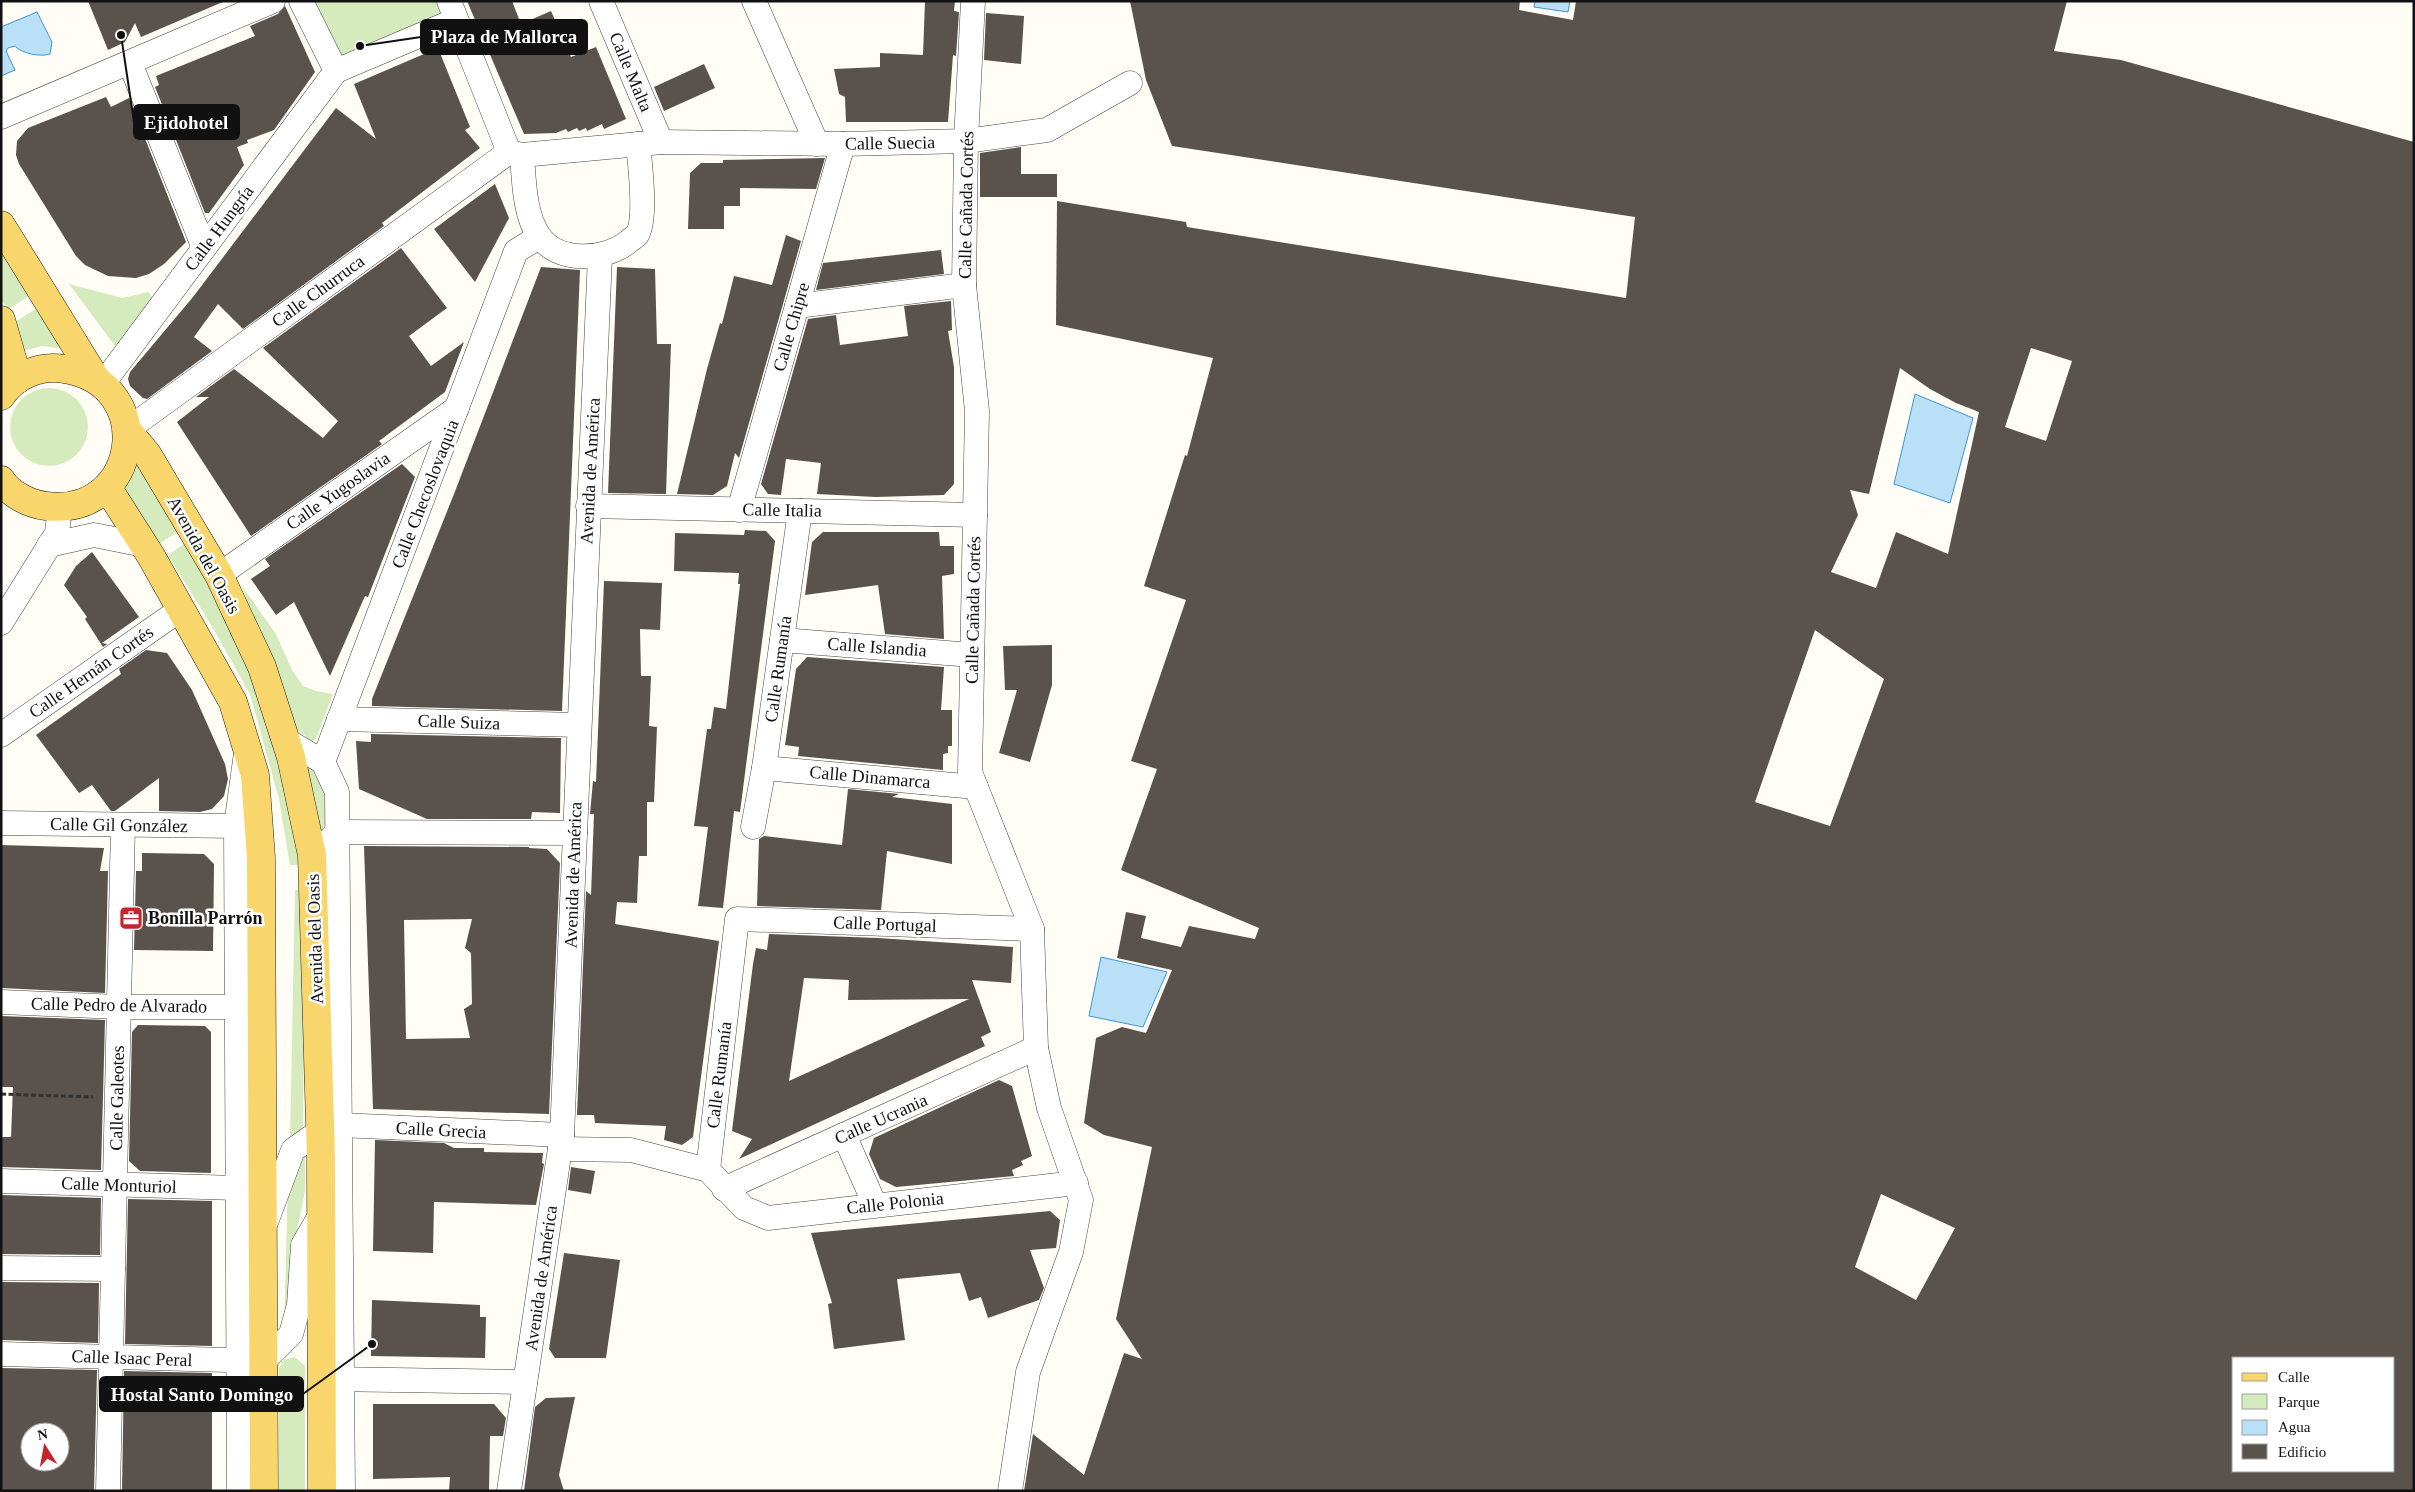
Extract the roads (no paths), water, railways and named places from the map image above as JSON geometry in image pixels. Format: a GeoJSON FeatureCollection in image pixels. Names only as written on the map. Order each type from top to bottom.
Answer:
{"type":"FeatureCollection","features":[{"type":"Feature","properties":{"kind":"main road"},"geometry":{"type":"LineString","coordinates":[[1,225],[99,382]]}},
{"type":"Feature","properties":{"kind":"main road"},"geometry":{"type":"LineString","coordinates":[[2,325],[6,388],[34,370],[56,368],[77,370],[99,382],[111,393],[122,410],[127,430],[127,451],[120,470],[108,487],[93,498],[77,505],[60,508],[39,506],[20,498],[2,483]]}},
{"type":"Feature","properties":{"kind":"main road","name":"Avenida del Oasis"},"geometry":{"type":"LineString","coordinates":[[127,430],[147,454],[219,575],[262,667],[286,740],[312,855],[330,1128],[321,1214],[332,1379],[322,1491]]}},
{"type":"Feature","properties":{"kind":"main road"},"geometry":{"type":"LineString","coordinates":[[108,487],[144,545],[233,702],[255,775],[261,858],[263,1229],[251,1361],[264,1491]]}},
{"type":"Feature","properties":{"kind":"street"},"geometry":{"type":"LineString","coordinates":[[1,117],[273,1]]}},
{"type":"Feature","properties":{"kind":"street"},"geometry":{"type":"LineString","coordinates":[[302,1],[336,71],[453,11],[516,154],[531,219],[539,237],[557,250],[578,256],[600,256],[620,248],[637,235],[642,212],[638,144]]}},
{"type":"Feature","properties":{"kind":"street","name":"Calle Malta"},"geometry":{"type":"LineString","coordinates":[[602,1],[661,142]]}},
{"type":"Feature","properties":{"kind":"street"},"geometry":{"type":"LineString","coordinates":[[754,1],[817,144]]}},
{"type":"Feature","properties":{"kind":"street","name":"Calle Cañada Cortés"},"geometry":{"type":"LineString","coordinates":[[973,1],[966,141],[964,285],[977,411],[970,772],[1032,929],[1036,1048],[1049,1108],[1078,1192]]}},
{"type":"Feature","properties":{"kind":"street"},"geometry":{"type":"LineString","coordinates":[[130,62],[204,248]]}},
{"type":"Feature","properties":{"kind":"street","name":"Calle Hungría"},"geometry":{"type":"LineString","coordinates":[[99,382],[204,248],[336,71]]}},
{"type":"Feature","properties":{"kind":"street","name":"Calle Suecia"},"geometry":{"type":"LineString","coordinates":[[516,154],[661,142],[843,144],[966,141],[1047,130],[1130,83]]}},
{"type":"Feature","properties":{"kind":"street","name":"Calle Chipre"},"geometry":{"type":"LineString","coordinates":[[739,510],[843,144]]}},
{"type":"Feature","properties":{"kind":"street","name":"Calle Churruca"},"geometry":{"type":"LineString","coordinates":[[127,430],[516,154]]}},
{"type":"Feature","properties":{"kind":"street","name":"Calle Checoslovaquia"},"geometry":{"type":"LineString","coordinates":[[323,762],[516,251],[539,237]]}},
{"type":"Feature","properties":{"kind":"street","name":"Avenida de América"},"geometry":{"type":"LineString","coordinates":[[509,1491],[561,1142],[600,256]]}},
{"type":"Feature","properties":{"kind":"street"},"geometry":{"type":"LineString","coordinates":[[797,306],[964,285]]}},
{"type":"Feature","properties":{"kind":"street","name":"Calle Yugoslavia"},"geometry":{"type":"LineString","coordinates":[[219,575],[457,408]]}},
{"type":"Feature","properties":{"kind":"street","name":"Calle Italia"},"geometry":{"type":"LineString","coordinates":[[588,506],[975,515]]}},
{"type":"Feature","properties":{"kind":"street"},"geometry":{"type":"LineString","coordinates":[[1,623],[57,533],[60,508]]}},
{"type":"Feature","properties":{"kind":"street","name":"Calle Rumanía"},"geometry":{"type":"LineString","coordinates":[[753,827],[764,768],[800,511]]}},
{"type":"Feature","properties":{"kind":"street"},"geometry":{"type":"LineString","coordinates":[[49,545],[94,535],[144,545]]}},
{"type":"Feature","properties":{"kind":"street","name":"Calle Hernán Cortés"},"geometry":{"type":"LineString","coordinates":[[1,735],[181,610]]}},
{"type":"Feature","properties":{"kind":"street","name":"Calle Islandia"},"geometry":{"type":"LineString","coordinates":[[782,640],[972,654]]}},
{"type":"Feature","properties":{"kind":"street","name":"Calle Suiza"},"geometry":{"type":"LineString","coordinates":[[339,719],[579,725]]}},
{"type":"Feature","properties":{"kind":"street"},"geometry":{"type":"LineString","coordinates":[[286,740],[323,762]]}},
{"type":"Feature","properties":{"kind":"street"},"geometry":{"type":"LineString","coordinates":[[239,1491],[251,1361],[237,1188],[236,826],[247,749]]}},
{"type":"Feature","properties":{"kind":"street","name":"Avenida del Oasis"},"geometry":{"type":"LineString","coordinates":[[323,762],[337,792],[338,832],[330,1128],[332,1379],[343,1491]]}},
{"type":"Feature","properties":{"kind":"street","name":"Calle Dinamarca"},"geometry":{"type":"LineString","coordinates":[[764,768],[976,787]]}},
{"type":"Feature","properties":{"kind":"street","name":"Calle Gil González"},"geometry":{"type":"LineString","coordinates":[[1,823],[236,826]]}},
{"type":"Feature","properties":{"kind":"street","name":"Calle Galeotes"},"geometry":{"type":"LineString","coordinates":[[108,1491],[123,825]]}},
{"type":"Feature","properties":{"kind":"street"},"geometry":{"type":"LineString","coordinates":[[312,855],[338,832],[575,833]]}},
{"type":"Feature","properties":{"kind":"street","name":"Calle Rumanía"},"geometry":{"type":"LineString","coordinates":[[708,1170],[737,919]]}},
{"type":"Feature","properties":{"kind":"street","name":"Calle Portugal"},"geometry":{"type":"LineString","coordinates":[[737,919],[1032,929]]}},
{"type":"Feature","properties":{"kind":"street","name":"Calle Pedro de Alvarado"},"geometry":{"type":"LineString","coordinates":[[1,1002],[119,1007],[237,1008]]}},
{"type":"Feature","properties":{"kind":"street","name":"Calle Ucrania"},"geometry":{"type":"LineString","coordinates":[[724,1189],[1036,1048]]}},
{"type":"Feature","properties":{"kind":"street"},"geometry":{"type":"LineString","coordinates":[[263,1229],[293,1150],[330,1128]]}},
{"type":"Feature","properties":{"kind":"street","name":"Calle Grecia"},"geometry":{"type":"LineString","coordinates":[[330,1128],[561,1142],[631,1150],[708,1170]]}},
{"type":"Feature","properties":{"kind":"street"},"geometry":{"type":"LineString","coordinates":[[844,1136],[875,1205]]}},
{"type":"Feature","properties":{"kind":"street"},"geometry":{"type":"LineString","coordinates":[[708,1170],[724,1189]]}},
{"type":"Feature","properties":{"kind":"street","name":"Calle Monturiol"},"geometry":{"type":"LineString","coordinates":[[1,1181],[237,1188]]}},
{"type":"Feature","properties":{"kind":"street","name":"Calle Polonia"},"geometry":{"type":"LineString","coordinates":[[724,1189],[744,1208],[768,1218],[875,1205],[1078,1192]]}},
{"type":"Feature","properties":{"kind":"street"},"geometry":{"type":"LineString","coordinates":[[1010,1491],[1028,1372],[1071,1252],[1078,1192]]}},
{"type":"Feature","properties":{"kind":"street"},"geometry":{"type":"LineString","coordinates":[[251,1361],[291,1334],[299,1305],[303,1245],[321,1214]]}},
{"type":"Feature","properties":{"kind":"street"},"geometry":{"type":"LineString","coordinates":[[1,1268],[113,1269]]}},
{"type":"Feature","properties":{"kind":"street","name":"Calle Isaac Peral"},"geometry":{"type":"LineString","coordinates":[[1,1354],[251,1361]]}},
{"type":"Feature","properties":{"kind":"street"},"geometry":{"type":"LineString","coordinates":[[332,1379],[526,1382]]}},
{"type":"Feature","properties":{"kind":"water"},"geometry":{"type":"Polygon","coordinates":[[[1535,1],[1570,1],[1568,12],[1534,7],[1535,1]]]}},
{"type":"Feature","properties":{"kind":"water"},"geometry":{"type":"Polygon","coordinates":[[[37,12],[52,42],[50,54],[32,54],[22,51],[15,46],[8,48],[6,51],[15,70],[1,76],[1,27],[37,12]]]}},
{"type":"Feature","properties":{"kind":"water"},"geometry":{"type":"Polygon","coordinates":[[[1915,394],[1973,418],[1950,503],[1894,484],[1915,394]]]}},
{"type":"Feature","properties":{"kind":"water"},"geometry":{"type":"Polygon","coordinates":[[[1101,957],[1167,972],[1143,1027],[1089,1016],[1101,957]]]}},
{"type":"Feature","properties":{"kind":"place","name":"Ejidohotel"},"geometry":{"type":"Point","coordinates":[121,35]}},
{"type":"Feature","properties":{"kind":"place","name":"Plaza de Mallorca"},"geometry":{"type":"Point","coordinates":[360,46]}},
{"type":"Feature","properties":{"kind":"place","name":"Bonilla Parrón"},"geometry":{"type":"Point","coordinates":[131,918]}},
{"type":"Feature","properties":{"kind":"place","name":"Hostal Santo Domingo"},"geometry":{"type":"Point","coordinates":[372,1344]}}]}
